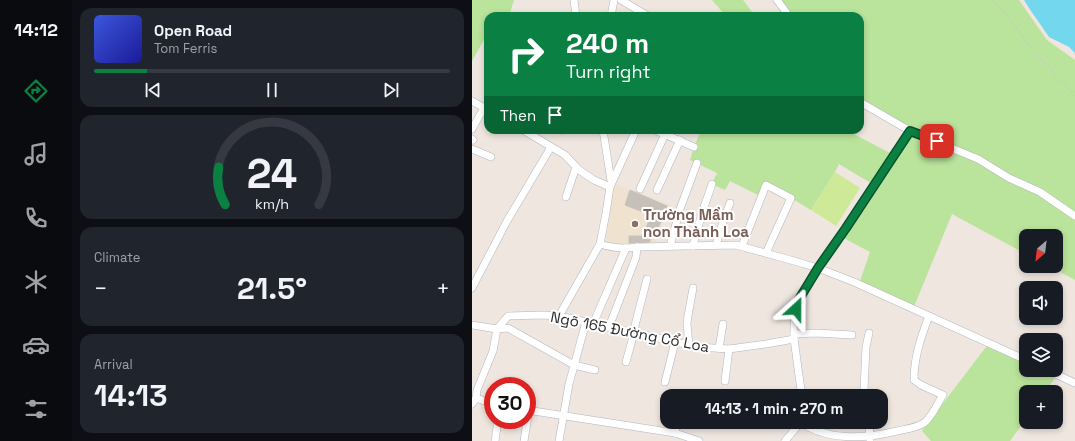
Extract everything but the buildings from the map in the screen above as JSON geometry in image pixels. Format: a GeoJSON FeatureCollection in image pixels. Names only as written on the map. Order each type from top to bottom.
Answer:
{"type":"FeatureCollection","features":[{"type":"Feature","properties":{"kind":"street"},"geometry":{"type":"LineString","coordinates":[[574,0],[576,12]]}},
{"type":"Feature","properties":{"kind":"street"},"geometry":{"type":"LineString","coordinates":[[612,12],[614,0]]}},
{"type":"Feature","properties":{"kind":"street"},"geometry":{"type":"LineString","coordinates":[[621,0],[641,12]]}},
{"type":"Feature","properties":{"kind":"street"},"geometry":{"type":"LineString","coordinates":[[777,0],[786,12]]}},
{"type":"Feature","properties":{"kind":"street"},"geometry":{"type":"LineString","coordinates":[[472,101],[484,108]]}},
{"type":"Feature","properties":{"kind":"street"},"geometry":{"type":"LineString","coordinates":[[864,104],[910,131],[978,159],[1009,178],[1040,192],[1075,216]]}},
{"type":"Feature","properties":{"kind":"street"},"geometry":{"type":"LineString","coordinates":[[472,129],[484,112]]}},
{"type":"Feature","properties":{"kind":"street"},"geometry":{"type":"LineString","coordinates":[[801,389],[794,337],[794,317],[798,301],[818,268],[910,131]]}},
{"type":"Feature","properties":{"kind":"street"},"geometry":{"type":"LineString","coordinates":[[530,134],[565,155],[576,167],[594,180],[610,184]]}},
{"type":"Feature","properties":{"kind":"street"},"geometry":{"type":"LineString","coordinates":[[559,316],[600,244],[610,184],[604,134]]}},
{"type":"Feature","properties":{"kind":"street"},"geometry":{"type":"LineString","coordinates":[[610,184],[634,134]]}},
{"type":"Feature","properties":{"kind":"street"},"geometry":{"type":"LineString","coordinates":[[640,189],[665,134],[694,147]]}},
{"type":"Feature","properties":{"kind":"street"},"geometry":{"type":"LineString","coordinates":[[657,190],[680,140]]}},
{"type":"Feature","properties":{"kind":"street"},"geometry":{"type":"LineString","coordinates":[[472,288],[507,221],[552,147]]}},
{"type":"Feature","properties":{"kind":"street"},"geometry":{"type":"LineString","coordinates":[[472,149],[491,157]]}},
{"type":"Feature","properties":{"kind":"street"},"geometry":{"type":"LineString","coordinates":[[670,246],[680,209],[697,163]]}},
{"type":"Feature","properties":{"kind":"street"},"geometry":{"type":"LineString","coordinates":[[566,197],[576,167]]}},
{"type":"Feature","properties":{"kind":"street"},"geometry":{"type":"LineString","coordinates":[[693,246],[712,184]]}},
{"type":"Feature","properties":{"kind":"street"},"geometry":{"type":"LineString","coordinates":[[742,246],[766,185],[791,198],[766,253]]}},
{"type":"Feature","properties":{"kind":"street"},"geometry":{"type":"LineString","coordinates":[[716,245],[730,203]]}},
{"type":"Feature","properties":{"kind":"street"},"geometry":{"type":"LineString","coordinates":[[600,244],[626,248],[716,245],[742,246],[818,268],[854,282],[1019,357]]}},
{"type":"Feature","properties":{"kind":"street"},"geometry":{"type":"LineString","coordinates":[[609,327],[636,257],[637,247]]}},
{"type":"Feature","properties":{"kind":"street"},"geometry":{"type":"LineString","coordinates":[[559,441],[569,384],[574,365],[590,323],[626,248]]}},
{"type":"Feature","properties":{"kind":"street"},"geometry":{"type":"LineString","coordinates":[[626,362],[648,279]]}},
{"type":"Feature","properties":{"kind":"street"},"geometry":{"type":"LineString","coordinates":[[689,345],[687,323],[693,288]]}},
{"type":"Feature","properties":{"kind":"street","name":"Ngõ 165 Đường Cổ Loa"},"geometry":{"type":"LineString","coordinates":[[497,329],[508,316],[559,316],[689,345],[729,349],[766,344],[816,333],[852,335]]}},
{"type":"Feature","properties":{"kind":"street"},"geometry":{"type":"LineString","coordinates":[[809,429],[822,436],[844,440],[870,440],[923,424],[929,418],[943,395],[921,385],[914,380],[918,346],[929,316]]}},
{"type":"Feature","properties":{"kind":"street"},"geometry":{"type":"LineString","coordinates":[[719,348],[723,324]]}},
{"type":"Feature","properties":{"kind":"street"},"geometry":{"type":"LineString","coordinates":[[472,325],[497,329],[508,328],[574,365],[595,370]]}},
{"type":"Feature","properties":{"kind":"street"},"geometry":{"type":"LineString","coordinates":[[484,403],[474,401],[474,389],[493,351],[497,329]]}},
{"type":"Feature","properties":{"kind":"street"},"geometry":{"type":"LineString","coordinates":[[864,389],[866,346],[869,333]]}},
{"type":"Feature","properties":{"kind":"street"},"geometry":{"type":"LineString","coordinates":[[665,382],[675,342]]}},
{"type":"Feature","properties":{"kind":"street"},"geometry":{"type":"LineString","coordinates":[[725,381],[729,349]]}},
{"type":"Feature","properties":{"kind":"street"},"geometry":{"type":"LineString","coordinates":[[1062,377],[1075,383]]}},
{"type":"Feature","properties":{"kind":"street"},"geometry":{"type":"LineString","coordinates":[[536,411],[675,433],[699,441]]}},
{"type":"Feature","properties":{"kind":"street"},"geometry":{"type":"LineString","coordinates":[[495,441],[497,429]]}},
{"type":"Feature","properties":{"kind":"street"},"geometry":{"type":"LineString","coordinates":[[524,441],[526,429]]}},
{"type":"Feature","properties":{"kind":"street"},"geometry":{"type":"LineString","coordinates":[[675,433],[676,429]]}},
{"type":"Feature","properties":{"kind":"street"},"geometry":{"type":"LineString","coordinates":[[785,441],[794,429]]}},
{"type":"Feature","properties":{"kind":"street"},"geometry":{"type":"LineString","coordinates":[[869,429],[870,440]]}},
{"type":"Feature","properties":{"kind":"path"},"geometry":{"type":"LineString","coordinates":[[993,0],[1035,53],[1051,68],[1075,96]]}},
{"type":"Feature","properties":{"kind":"shaded area","name":"Trường Mầm non Thành Loa"},"geometry":{"type":"Polygon","coordinates":[[[614,184],[669,204],[655,245],[614,245],[606,243],[614,184]]]}},
{"type":"Feature","properties":{"kind":"green space"},"geometry":{"type":"Polygon","coordinates":[[[472,0],[514,0],[510,12],[484,12],[484,40],[472,61],[472,0]]]}},
{"type":"Feature","properties":{"kind":"green space"},"geometry":{"type":"Polygon","coordinates":[[[712,0],[743,0],[752,12],[722,12],[712,0]]]}},
{"type":"Feature","properties":{"kind":"green space"},"geometry":{"type":"Polygon","coordinates":[[[777,0],[1019,0],[1047,40],[1075,60],[1075,280],[1062,273],[1063,229],[1019,229],[1019,250],[952,214],[913,309],[859,284],[870,252],[840,236],[874,185],[839,164],[811,210],[767,186],[762,197],[730,181],[725,190],[712,184],[717,173],[690,160],[699,134],[854,134],[894,155],[910,131],[864,104],[864,12],[786,12],[777,0]]]}},
{"type":"Feature","properties":{"kind":"green space"},"geometry":{"type":"Polygon","coordinates":[[[835,172],[860,188],[836,226],[811,210],[835,172]]]}},
{"type":"Feature","properties":{"kind":"green space"},"geometry":{"type":"Polygon","coordinates":[[[989,343],[1019,357],[1019,377],[1056,377],[1050,385],[1019,385],[1019,429],[1010,441],[931,441],[922,431],[989,343]]]}},
{"type":"Feature","properties":{"kind":"water"},"geometry":{"type":"Polygon","coordinates":[[[1024,0],[1075,0],[1075,53],[1069,47],[1049,37],[1024,0]]]}},
{"type":"Feature","properties":{"kind":"place","name":"Trường Mầm non Thành Loa"},"geometry":{"type":"Point","coordinates":[635,224]}},
{"type":"Feature","properties":{"kind":"route"},"geometry":{"type":"LineString","coordinates":[[796,309],[798,301],[818,268],[910,131],[937,141]]}}]}
